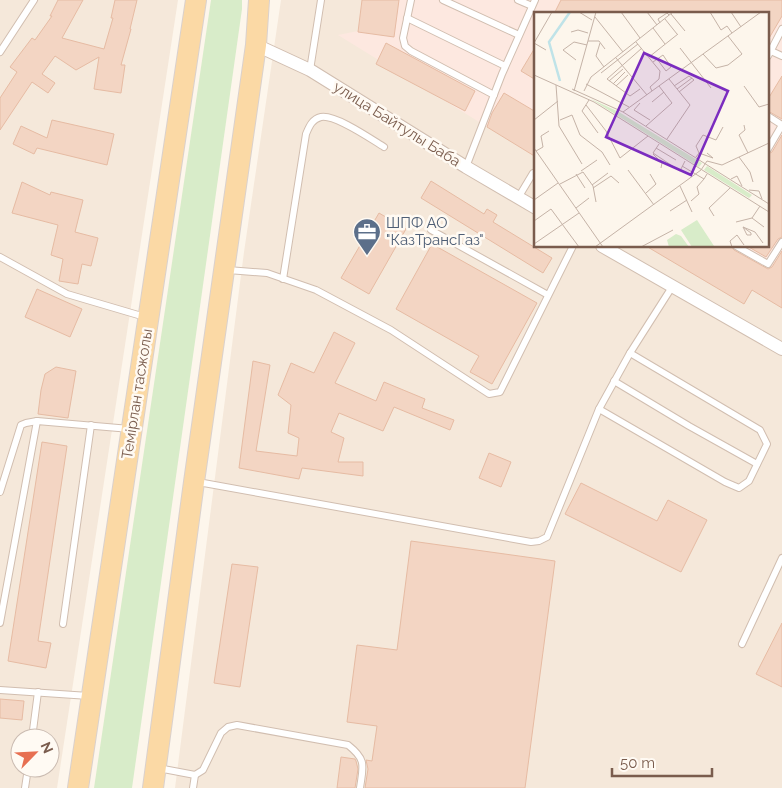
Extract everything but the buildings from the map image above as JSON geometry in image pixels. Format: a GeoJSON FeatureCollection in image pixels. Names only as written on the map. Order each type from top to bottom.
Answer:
{"type":"FeatureCollection","features":[{"type":"Feature","properties":{"kind":"main road","name":"Темірлан тасжолы"},"geometry":{"type":"LineString","coordinates":[[77,787],[196,0]]}},
{"type":"Feature","properties":{"kind":"main road"},"geometry":{"type":"LineString","coordinates":[[153,788],[256,45],[259,0]]}},
{"type":"Feature","properties":{"kind":"street","name":"улица Байтулы Баба"},"geometry":{"type":"LineString","coordinates":[[256,45],[310,70],[466,168],[534,207]]}},
{"type":"Feature","properties":{"kind":"street"},"geometry":{"type":"LineString","coordinates":[[605,248],[782,349]]}},
{"type":"Feature","properties":{"kind":"lane"},"geometry":{"type":"LineString","coordinates":[[0,52],[34,0]]}},
{"type":"Feature","properties":{"kind":"lane"},"geometry":{"type":"LineString","coordinates":[[310,70],[321,0]]}},
{"type":"Feature","properties":{"kind":"lane"},"geometry":{"type":"LineString","coordinates":[[411,0],[403,38],[405,46],[494,95]]}},
{"type":"Feature","properties":{"kind":"lane"},"geometry":{"type":"LineString","coordinates":[[443,0],[519,35]]}},
{"type":"Feature","properties":{"kind":"lane"},"geometry":{"type":"LineString","coordinates":[[466,168],[505,66],[534,3],[518,0]]}},
{"type":"Feature","properties":{"kind":"lane"},"geometry":{"type":"LineString","coordinates":[[407,18],[505,66]]}},
{"type":"Feature","properties":{"kind":"lane"},"geometry":{"type":"LineString","coordinates":[[782,29],[770,53],[782,56]]}},
{"type":"Feature","properties":{"kind":"lane"},"geometry":{"type":"LineString","coordinates":[[283,279],[306,134],[311,122],[321,117],[334,118],[384,147]]}},
{"type":"Feature","properties":{"kind":"lane"},"geometry":{"type":"LineString","coordinates":[[770,117],[782,125],[770,146]]}},
{"type":"Feature","properties":{"kind":"lane"},"geometry":{"type":"LineString","coordinates":[[518,198],[534,173]]}},
{"type":"Feature","properties":{"kind":"lane"},"geometry":{"type":"LineString","coordinates":[[431,230],[548,295]]}},
{"type":"Feature","properties":{"kind":"lane"},"geometry":{"type":"LineString","coordinates":[[740,248],[768,264],[782,242]]}},
{"type":"Feature","properties":{"kind":"lane"},"geometry":{"type":"LineString","coordinates":[[224,269],[267,274],[316,290],[391,330],[489,394],[500,392],[572,248]]}},
{"type":"Feature","properties":{"kind":"lane"},"geometry":{"type":"LineString","coordinates":[[0,257],[67,294],[149,318]]}},
{"type":"Feature","properties":{"kind":"lane"},"geometry":{"type":"LineString","coordinates":[[194,482],[531,542],[539,541],[547,537],[599,409],[614,380],[672,287]]}},
{"type":"Feature","properties":{"kind":"lane"},"geometry":{"type":"LineString","coordinates":[[599,409],[725,482],[739,488],[749,481],[767,444],[760,430],[630,352]]}},
{"type":"Feature","properties":{"kind":"lane"},"geometry":{"type":"LineString","coordinates":[[614,380],[689,426],[757,464]]}},
{"type":"Feature","properties":{"kind":"lane"},"geometry":{"type":"LineString","coordinates":[[0,492],[18,432],[21,426],[26,423],[37,421],[132,430]]}},
{"type":"Feature","properties":{"kind":"lane"},"geometry":{"type":"LineString","coordinates":[[0,623],[2,603],[37,421]]}},
{"type":"Feature","properties":{"kind":"lane"},"geometry":{"type":"LineString","coordinates":[[63,624],[91,425]]}},
{"type":"Feature","properties":{"kind":"lane"},"geometry":{"type":"LineString","coordinates":[[742,644],[782,558]]}},
{"type":"Feature","properties":{"kind":"lane"},"geometry":{"type":"LineString","coordinates":[[0,690],[92,696]]}},
{"type":"Feature","properties":{"kind":"lane"},"geometry":{"type":"LineString","coordinates":[[33,728],[38,692]]}},
{"type":"Feature","properties":{"kind":"lane"},"geometry":{"type":"LineString","coordinates":[[157,768],[195,775],[203,770],[221,733],[228,727],[237,725],[348,744],[358,752],[363,764],[360,788]]}},
{"type":"Feature","properties":{"kind":"lane"},"geometry":{"type":"LineString","coordinates":[[193,788],[195,775]]}},
{"type":"Feature","properties":{"kind":"shaded area"},"geometry":{"type":"Polygon","coordinates":[[[0,0],[178,0],[60,768],[60,728],[10,728],[10,778],[59,778],[57,788],[0,788],[0,0]]]}},
{"type":"Feature","properties":{"kind":"shaded area"},"geometry":{"type":"Polygon","coordinates":[[[281,0],[782,0],[782,788],[175,788],[244,252],[281,0]]]}},
{"type":"Feature","properties":{"kind":"shaded area"},"geometry":{"type":"Polygon","coordinates":[[[362,0],[782,0],[782,305],[694,248],[770,248],[770,12],[534,12],[534,156],[338,35],[358,31],[362,0]]]}},
{"type":"Feature","properties":{"kind":"green space"},"geometry":{"type":"Polygon","coordinates":[[[211,0],[242,0],[242,9],[132,788],[94,788],[211,0]]]}},
{"type":"Feature","properties":{"kind":"place","name":"ШПФ АО \"КазТрансГаз\""},"geometry":{"type":"Point","coordinates":[367,256]}}]}
